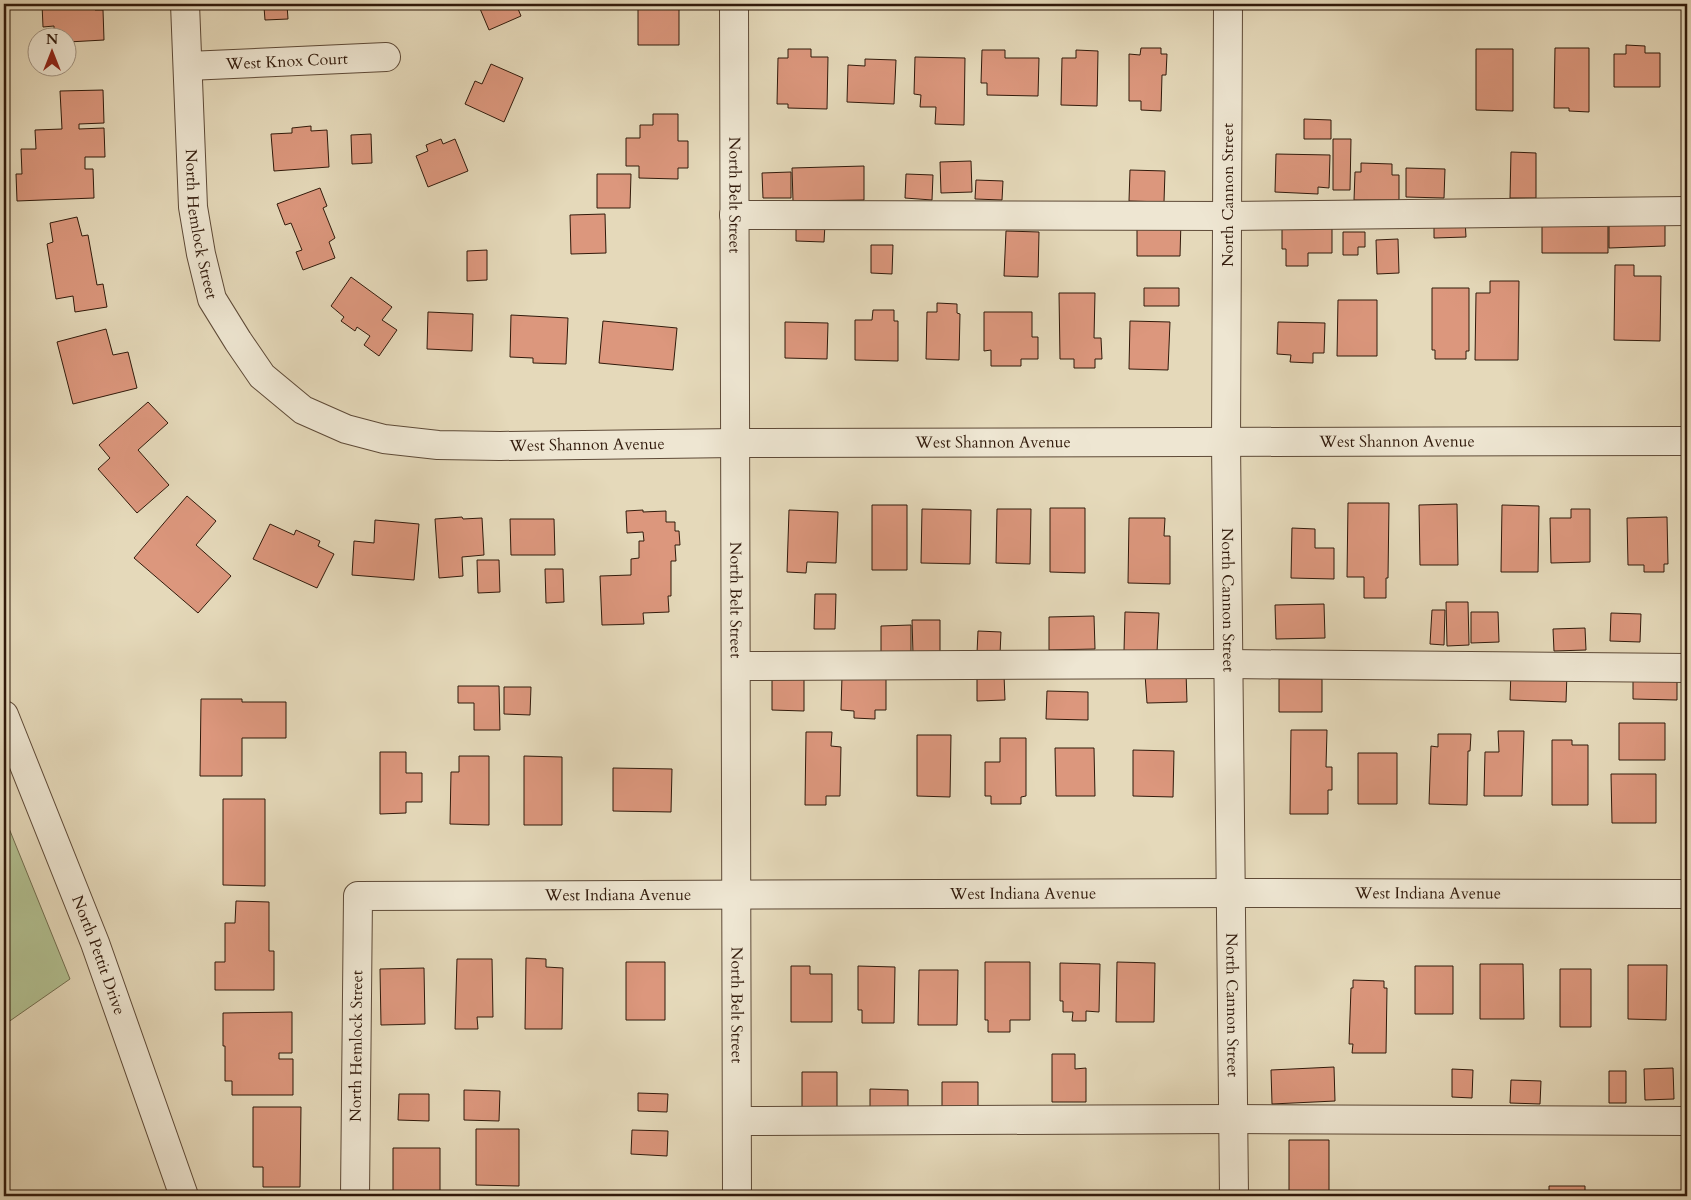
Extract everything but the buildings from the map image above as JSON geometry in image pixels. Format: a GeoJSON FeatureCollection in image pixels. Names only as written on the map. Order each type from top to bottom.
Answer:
{"type":"FeatureCollection","features":[{"type":"Feature","properties":{"kind":"street","name":"North Hemlock Street"},"geometry":{"type":"LineString","coordinates":[[185,4],[193,207],[201,254],[212,299],[262,376],[303,410]]}},
{"type":"Feature","properties":{"kind":"street","name":"North Belt Street"},"geometry":{"type":"LineString","coordinates":[[734,4],[737,1196]]}},
{"type":"Feature","properties":{"kind":"street","name":"North Cannon Street"},"geometry":{"type":"LineString","coordinates":[[1228,4],[1226,442],[1234,1196]]}},
{"type":"Feature","properties":{"kind":"street","name":"West Knox Court"},"geometry":{"type":"LineString","coordinates":[[188,66],[386,57]]}},
{"type":"Feature","properties":{"kind":"street"},"geometry":{"type":"LineString","coordinates":[[734,214],[1228,216],[1687,211]]}},
{"type":"Feature","properties":{"kind":"street","name":"West Shannon Avenue"},"geometry":{"type":"LineString","coordinates":[[303,410],[346,429],[384,438],[438,444],[500,446],[735,442],[1687,441]]}},
{"type":"Feature","properties":{"kind":"street"},"geometry":{"type":"LineString","coordinates":[[736,666],[1228,664],[1687,668]]}},
{"type":"Feature","properties":{"kind":"street","name":"North Pettit Drive"},"geometry":{"type":"LineString","coordinates":[[4,715],[95,943],[184,1196]]}},
{"type":"Feature","properties":{"kind":"street","name":"West Indiana Avenue"},"geometry":{"type":"LineString","coordinates":[[358,896],[1687,894]]}},
{"type":"Feature","properties":{"kind":"street","name":"North Hemlock Street"},"geometry":{"type":"LineString","coordinates":[[355,1196],[358,896]]}},
{"type":"Feature","properties":{"kind":"street"},"geometry":{"type":"LineString","coordinates":[[737,1121],[1233,1119],[1687,1121]]}},
{"type":"Feature","properties":{"kind":"green space"},"geometry":{"type":"Polygon","coordinates":[[[4,816],[70,979],[4,1025],[4,816]]]}}]}
